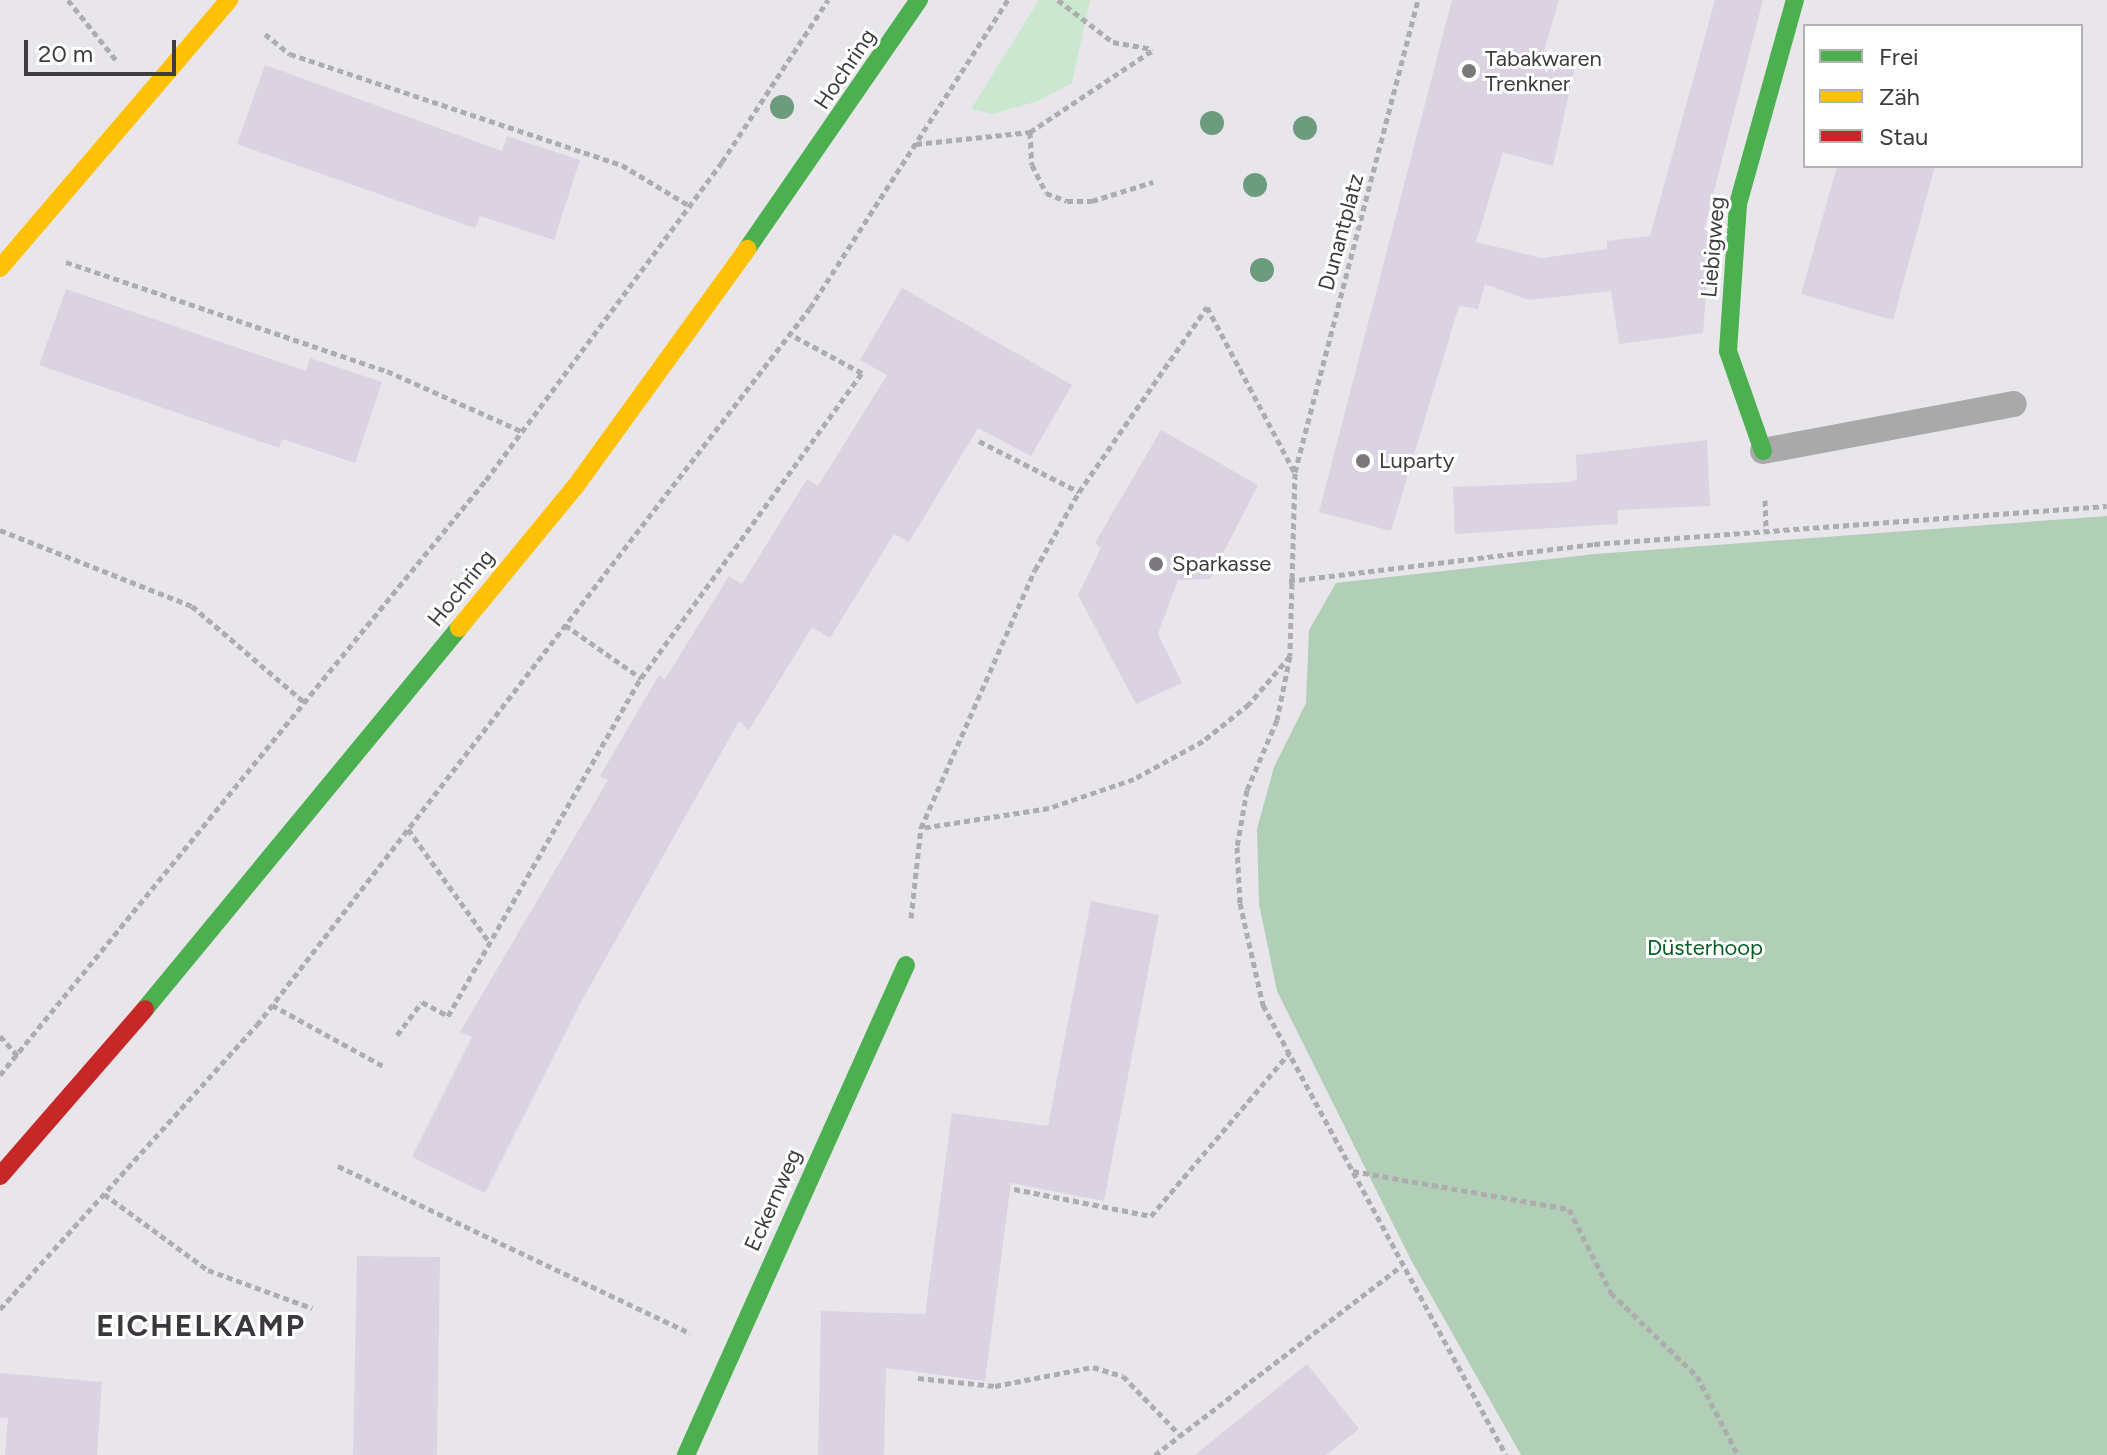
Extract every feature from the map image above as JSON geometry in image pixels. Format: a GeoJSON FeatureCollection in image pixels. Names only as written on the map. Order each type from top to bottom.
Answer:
{"type":"FeatureCollection","features":[{"type":"Feature","properties":{"kind":"street","name":"Hochring"},"geometry":{"type":"LineString","coordinates":[[0,1176],[70,1101],[575,487],[849,107],[919,0]]}},
{"type":"Feature","properties":{"kind":"street","name":"Liebigweg"},"geometry":{"type":"LineString","coordinates":[[1763,451],[1728,351],[1738,204],[1795,0]]}},
{"type":"Feature","properties":{"kind":"street"},"geometry":{"type":"LineString","coordinates":[[0,268],[228,2]]}},
{"type":"Feature","properties":{"kind":"street","name":"Eckernweg"},"geometry":{"type":"LineString","coordinates":[[686,1455],[906,965]]}},
{"type":"Feature","properties":{"kind":"lane"},"geometry":{"type":"LineString","coordinates":[[1763,451],[2014,404]]}},
{"type":"Feature","properties":{"kind":"path"},"geometry":{"type":"LineString","coordinates":[[68,0],[146,99]]}},
{"type":"Feature","properties":{"kind":"path"},"geometry":{"type":"LineString","coordinates":[[0,1075],[18,1057],[305,703],[522,431],[690,206],[828,0]]}},
{"type":"Feature","properties":{"kind":"path"},"geometry":{"type":"LineString","coordinates":[[0,1309],[272,1005],[790,334],[1008,0]]}},
{"type":"Feature","properties":{"kind":"path"},"geometry":{"type":"LineString","coordinates":[[915,144],[1030,132],[1153,50],[1113,42],[1058,0]]}},
{"type":"Feature","properties":{"kind":"path","name":"Dunantplatz"},"geometry":{"type":"LineString","coordinates":[[1418,0],[1295,473],[1289,581],[1290,656],[1277,720],[1247,790],[1237,847],[1240,903],[1263,1005],[1401,1266],[1506,1455]]}},
{"type":"Feature","properties":{"kind":"path"},"geometry":{"type":"LineString","coordinates":[[228,2],[290,54],[622,165],[690,206]]}},
{"type":"Feature","properties":{"kind":"path"},"geometry":{"type":"LineString","coordinates":[[1030,132],[1032,165],[1046,193],[1067,201],[1092,201],[1153,182]]}},
{"type":"Feature","properties":{"kind":"path"},"geometry":{"type":"LineString","coordinates":[[20,246],[387,371],[522,431]]}},
{"type":"Feature","properties":{"kind":"path"},"geometry":{"type":"LineString","coordinates":[[906,965],[921,828],[1035,570],[1079,492],[1207,307],[1295,473]]}},
{"type":"Feature","properties":{"kind":"path"},"geometry":{"type":"LineString","coordinates":[[397,1035],[422,1002],[448,1016],[641,678],[862,373],[790,334]]}},
{"type":"Feature","properties":{"kind":"path"},"geometry":{"type":"LineString","coordinates":[[979,441],[1079,492]]}},
{"type":"Feature","properties":{"kind":"path"},"geometry":{"type":"LineString","coordinates":[[1289,581],[1594,544],[2107,506]]}},
{"type":"Feature","properties":{"kind":"path"},"geometry":{"type":"LineString","coordinates":[[0,530],[192,606],[305,703]]}},
{"type":"Feature","properties":{"kind":"path"},"geometry":{"type":"LineString","coordinates":[[565,625],[641,678]]}},
{"type":"Feature","properties":{"kind":"path"},"geometry":{"type":"LineString","coordinates":[[921,828],[1049,808],[1134,779],[1203,741],[1249,704],[1290,656]]}},
{"type":"Feature","properties":{"kind":"path"},"geometry":{"type":"LineString","coordinates":[[408,829],[490,943]]}},
{"type":"Feature","properties":{"kind":"path"},"geometry":{"type":"LineString","coordinates":[[272,1005],[383,1066]]}},
{"type":"Feature","properties":{"kind":"path"},"geometry":{"type":"LineString","coordinates":[[0,1036],[18,1057]]}},
{"type":"Feature","properties":{"kind":"path"},"geometry":{"type":"LineString","coordinates":[[1014,1189],[1151,1216],[1289,1053]]}},
{"type":"Feature","properties":{"kind":"path"},"geometry":{"type":"LineString","coordinates":[[338,1166],[731,1352]]}},
{"type":"Feature","properties":{"kind":"path"},"geometry":{"type":"LineString","coordinates":[[1353,1171],[1569,1209],[1611,1293],[1697,1376],[1738,1455]]}},
{"type":"Feature","properties":{"kind":"path"},"geometry":{"type":"LineString","coordinates":[[104,1194],[208,1270],[312,1308]]}},
{"type":"Feature","properties":{"kind":"path"},"geometry":{"type":"LineString","coordinates":[[1155,1455],[1401,1266]]}},
{"type":"Feature","properties":{"kind":"path"},"geometry":{"type":"LineString","coordinates":[[918,1378],[995,1386],[1093,1367],[1123,1376],[1181,1436]]}},
{"type":"Feature","properties":{"kind":"green space"},"geometry":{"type":"Polygon","coordinates":[[[1039,0],[1090,0],[1072,83],[1038,101],[993,114],[971,109],[1039,0]]]}},
{"type":"Feature","properties":{"kind":"green space","name":"Düsterhoop"},"geometry":{"type":"Polygon","coordinates":[[[2107,516],[2107,1455],[1521,1455],[1411,1260],[1277,991],[1259,904],[1257,829],[1274,767],[1306,703],[1309,630],[1336,583],[1595,554],[2107,516]]]}},
{"type":"Feature","properties":{"kind":"building"},"geometry":{"type":"Polygon","coordinates":[[[1452,0],[1559,0],[1542,57],[1575,66],[1553,166],[1503,152],[1476,242],[1541,258],[1607,249],[1607,241],[1650,236],[1715,0],[1763,0],[1704,230],[1711,229],[1703,333],[1619,344],[1611,291],[1529,300],[1485,284],[1478,309],[1459,306],[1391,531],[1319,512],[1452,0]]]}},
{"type":"Feature","properties":{"kind":"building"},"geometry":{"type":"Polygon","coordinates":[[[265,65],[502,151],[507,136],[580,160],[554,240],[480,216],[475,228],[237,144],[265,65]]]}},
{"type":"Feature","properties":{"kind":"building"},"geometry":{"type":"Polygon","coordinates":[[[1836,168],[1934,168],[1893,320],[1801,294],[1836,168]]]}},
{"type":"Feature","properties":{"kind":"building"},"geometry":{"type":"Polygon","coordinates":[[[902,288],[1072,385],[1031,456],[978,428],[909,542],[894,534],[830,638],[812,627],[749,730],[739,721],[581,1002],[485,1193],[412,1157],[472,1037],[460,1032],[608,780],[600,776],[659,675],[665,679],[729,576],[742,584],[807,479],[818,486],[887,375],[860,360],[902,288]]]}},
{"type":"Feature","properties":{"kind":"building"},"geometry":{"type":"Polygon","coordinates":[[[66,289],[306,371],[310,358],[382,382],[355,463],[282,439],[279,448],[39,365],[66,289]]]}},
{"type":"Feature","properties":{"kind":"building","name":"Sparkasse"},"geometry":{"type":"Polygon","coordinates":[[[1161,430],[1258,485],[1210,579],[1178,580],[1158,634],[1182,683],[1136,704],[1078,595],[1101,548],[1095,543],[1161,430]]]}},
{"type":"Feature","properties":{"kind":"building"},"geometry":{"type":"Polygon","coordinates":[[[1707,440],[1710,506],[1617,510],[1618,524],[1455,534],[1453,487],[1570,482],[1577,479],[1576,455],[1707,440]]]}},
{"type":"Feature","properties":{"kind":"building"},"geometry":{"type":"Polygon","coordinates":[[[1091,901],[1159,915],[1104,1201],[1011,1183],[985,1381],[886,1368],[884,1455],[818,1455],[821,1311],[925,1314],[952,1113],[1048,1126],[1091,901]]]}},
{"type":"Feature","properties":{"kind":"building"},"geometry":{"type":"Polygon","coordinates":[[[357,1256],[440,1257],[437,1455],[353,1455],[357,1256]]]}},
{"type":"Feature","properties":{"kind":"building"},"geometry":{"type":"Polygon","coordinates":[[[1307,1364],[1359,1429],[1326,1455],[1195,1455],[1307,1364]]]}},
{"type":"Feature","properties":{"kind":"building"},"geometry":{"type":"Polygon","coordinates":[[[0,1373],[102,1382],[97,1455],[5,1455],[8,1418],[0,1418],[0,1373]]]}},
{"type":"Feature","properties":{"kind":"traffic: fast"},"geometry":{"type":"LineString","coordinates":[[747,249],[919,0]]}},
{"type":"Feature","properties":{"kind":"traffic: fast"},"geometry":{"type":"LineString","coordinates":[[1763,451],[1728,351],[1738,204],[1795,0]]}},
{"type":"Feature","properties":{"kind":"traffic: fast"},"geometry":{"type":"LineString","coordinates":[[145,1009],[459,628]]}},
{"type":"Feature","properties":{"kind":"traffic: fast"},"geometry":{"type":"LineString","coordinates":[[686,1455],[906,965]]}},
{"type":"Feature","properties":{"kind":"traffic: slow"},"geometry":{"type":"LineString","coordinates":[[0,268],[229,0]]}},
{"type":"Feature","properties":{"kind":"traffic: slow"},"geometry":{"type":"LineString","coordinates":[[459,628],[575,487],[747,249]]}},
{"type":"Feature","properties":{"kind":"traffic: jam"},"geometry":{"type":"LineString","coordinates":[[0,1176],[145,1009]]}},
{"type":"Feature","properties":{"kind":"place","name":"Tabakwaren Trenkner"},"geometry":{"type":"Point","coordinates":[1469,71]}},
{"type":"Feature","properties":{"kind":"place","name":"Luparty"},"geometry":{"type":"Point","coordinates":[1363,461]}},
{"type":"Feature","properties":{"kind":"place","name":"Sparkasse"},"geometry":{"type":"Point","coordinates":[1156,564]}},
{"type":"Feature","properties":{"kind":"district","name":"EICHELKAMP"},"geometry":{"type":"Point","coordinates":[201,1326]}}]}
